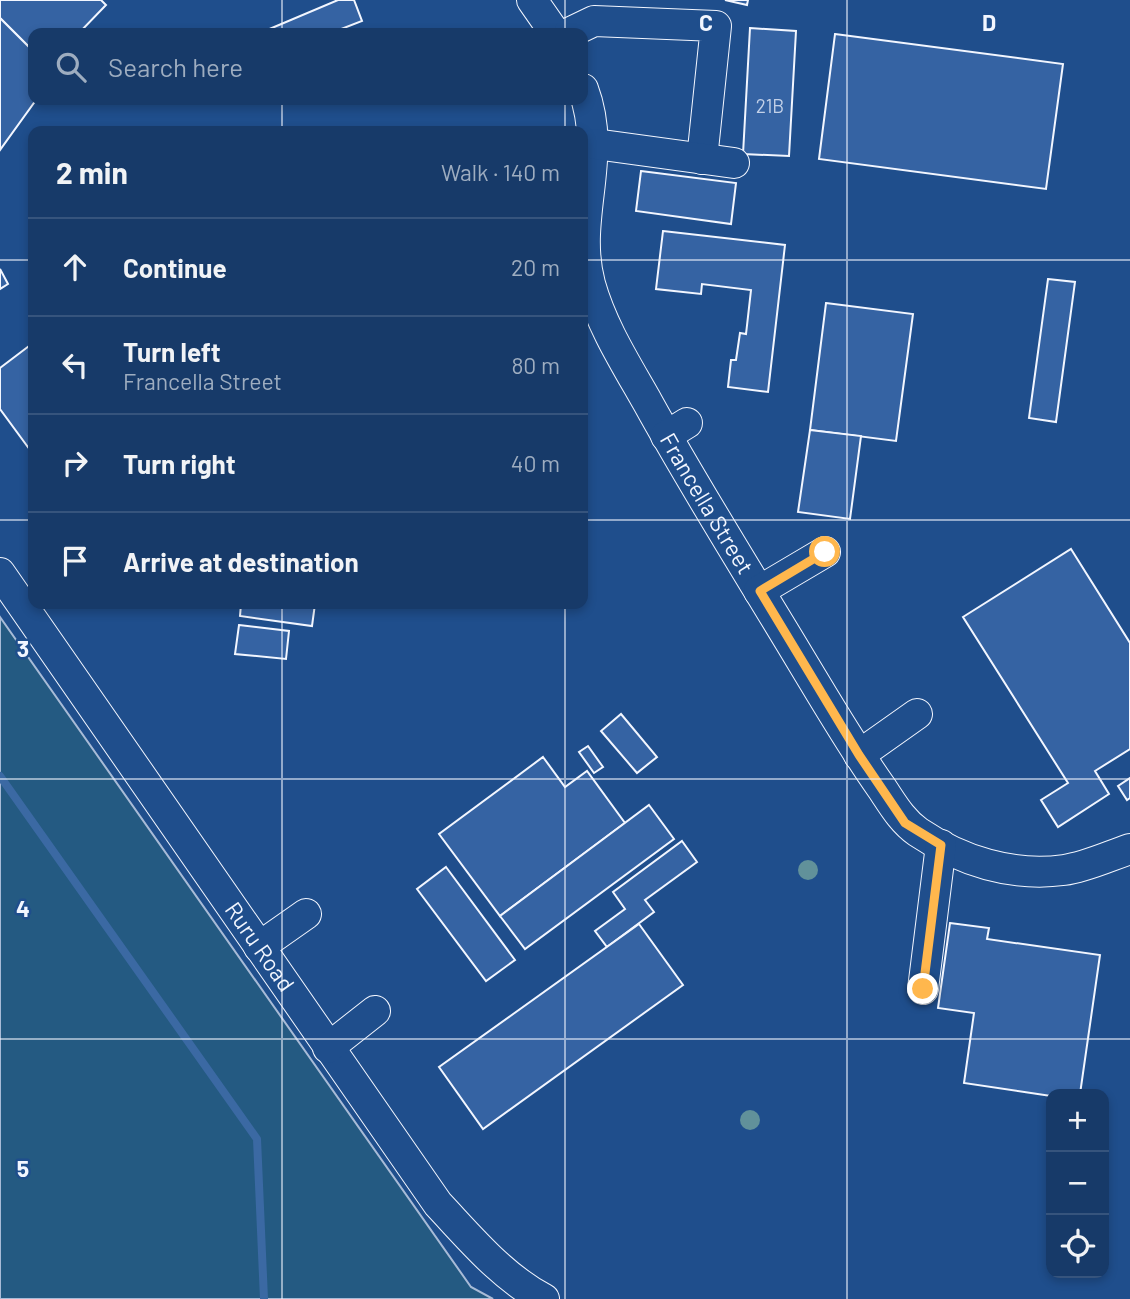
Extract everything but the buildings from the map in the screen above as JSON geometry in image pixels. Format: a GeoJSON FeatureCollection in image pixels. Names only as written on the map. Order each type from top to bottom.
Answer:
{"type":"FeatureCollection","features":[{"type":"Feature","properties":{"kind":"street"},"geometry":{"type":"LineString","coordinates":[[532,0],[552,28]]}},
{"type":"Feature","properties":{"kind":"street"},"geometry":{"type":"LineString","coordinates":[[579,28],[594,21],[716,26],[702,159]]}},
{"type":"Feature","properties":{"kind":"street","name":"Francella Street"},"geometry":{"type":"LineString","coordinates":[[588,102],[595,144],[588,199]]}},
{"type":"Feature","properties":{"kind":"street"},"geometry":{"type":"LineString","coordinates":[[595,144],[734,163]]}},
{"type":"Feature","properties":{"kind":"street","name":"Francella Street"},"geometry":{"type":"LineString","coordinates":[[588,242],[601,281],[600,318],[676,430],[760,591],[859,755],[905,823],[941,845],[990,866],[1027,873],[1066,870],[1130,849]]}},
{"type":"Feature","properties":{"kind":"street"},"geometry":{"type":"LineString","coordinates":[[760,591],[825,552]]}},
{"type":"Feature","properties":{"kind":"street","name":"Ruru Road"},"geometry":{"type":"LineString","coordinates":[[0,573],[438,1204],[481,1251],[529,1291],[544,1299]]}},
{"type":"Feature","properties":{"kind":"street"},"geometry":{"type":"LineString","coordinates":[[859,755],[917,715]]}},
{"type":"Feature","properties":{"kind":"street"},"geometry":{"type":"LineString","coordinates":[[923,989],[941,845]]}},
{"type":"Feature","properties":{"kind":"street"},"geometry":{"type":"LineString","coordinates":[[259,947],[306,914]]}},
{"type":"Feature","properties":{"kind":"street"},"geometry":{"type":"LineString","coordinates":[[328,1048],[375,1011]]}},
{"type":"Feature","properties":{"kind":"shaded area"},"geometry":{"type":"Polygon","coordinates":[[[0,617],[471,1287],[493,1299],[0,1299],[0,617]]]}},
{"type":"Feature","properties":{"kind":"waterway"},"geometry":{"type":"LineString","coordinates":[[0,776],[257,1139],[264,1299]]}},
{"type":"Feature","properties":{"kind":"route"},"geometry":{"type":"LineString","coordinates":[[825,552],[760,591],[859,755],[905,823],[941,845],[923,989]]}}]}
